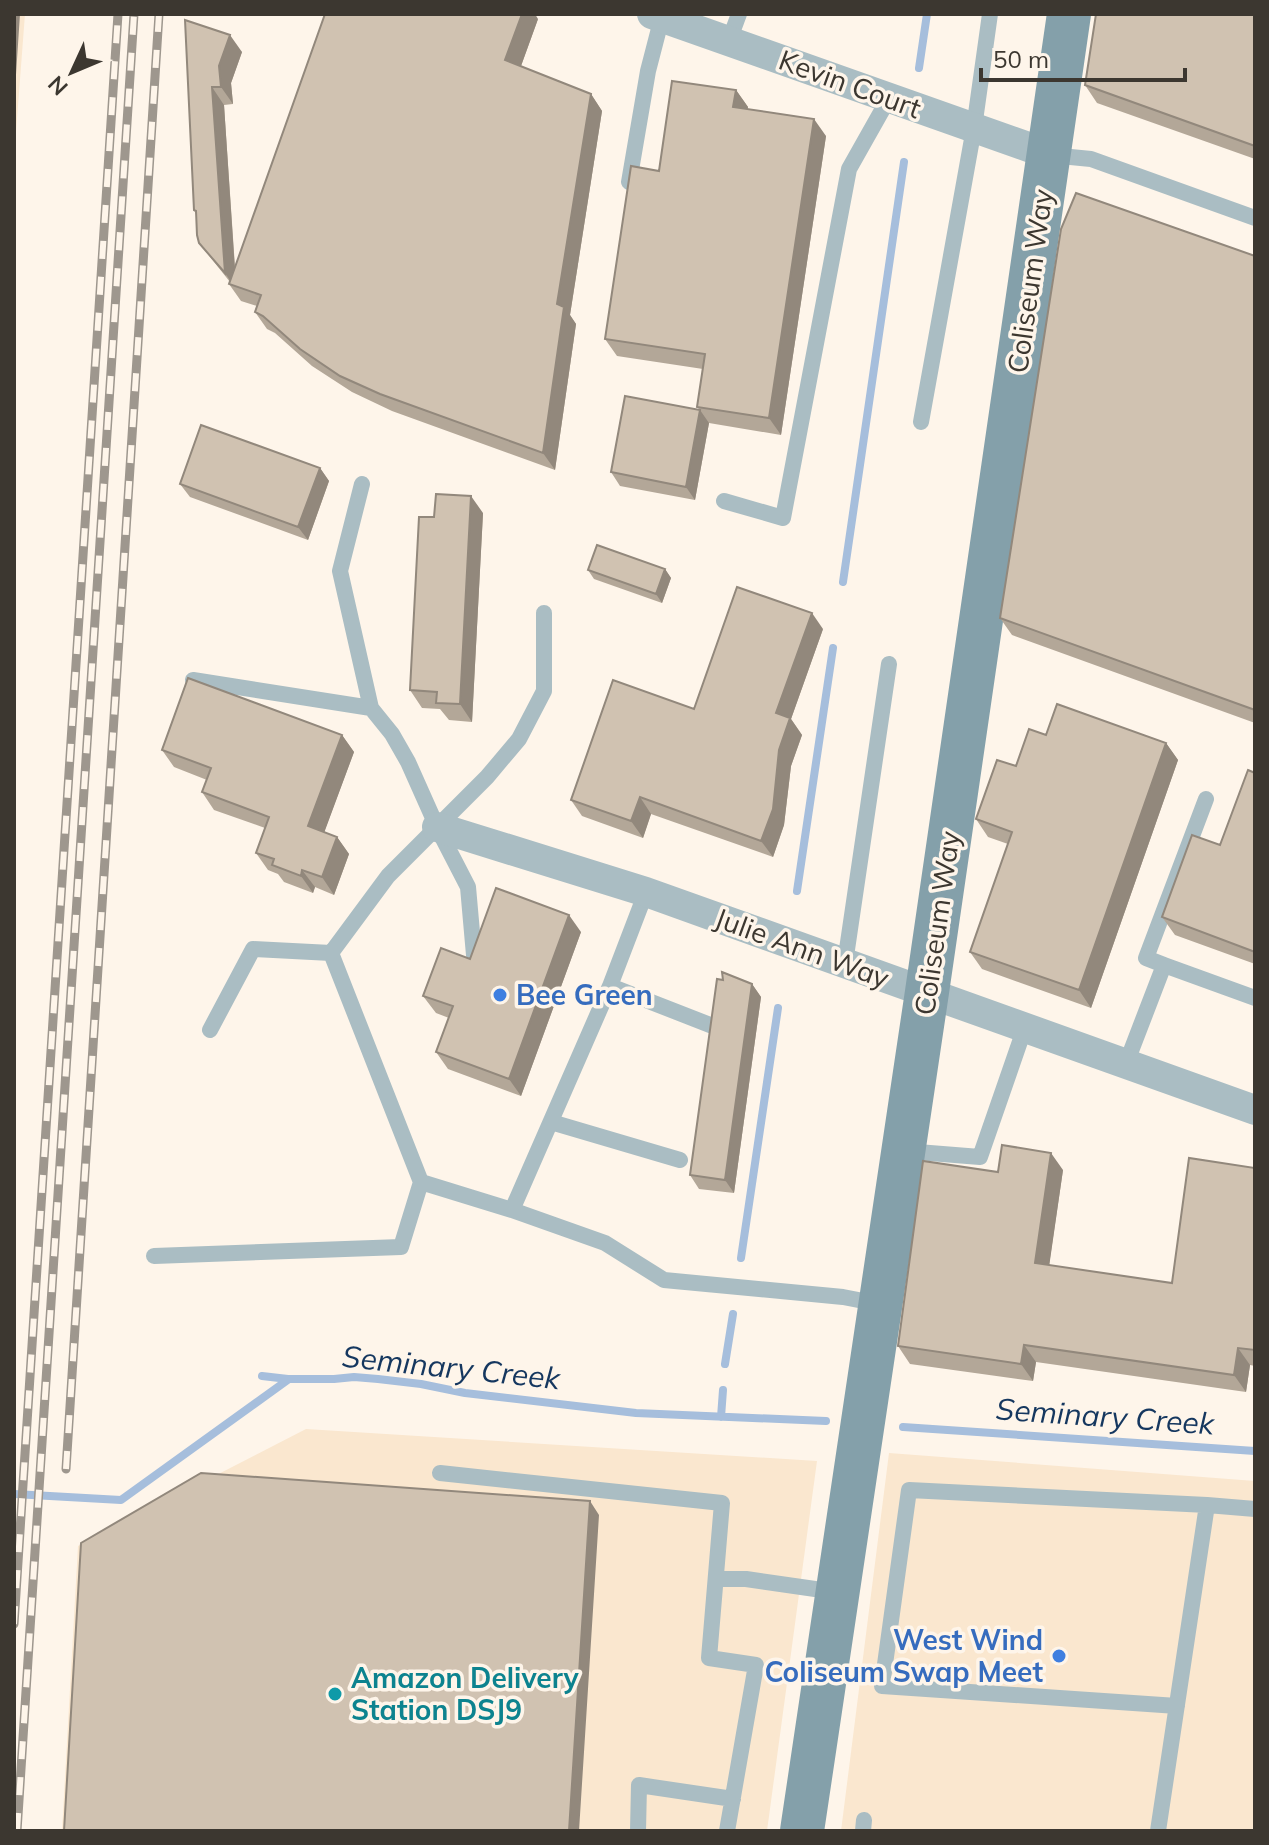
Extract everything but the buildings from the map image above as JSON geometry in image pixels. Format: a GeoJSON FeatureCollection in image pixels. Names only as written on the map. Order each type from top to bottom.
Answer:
{"type":"FeatureCollection","features":[{"type":"Feature","properties":{"kind":"street","name":"Coliseum Way"},"geometry":{"type":"LineString","coordinates":[[802,1831],[1069,14]]}},
{"type":"Feature","properties":{"kind":"street","name":"Kevin Court"},"geometry":{"type":"LineString","coordinates":[[655,15],[734,28],[889,98],[1048,154]]}},
{"type":"Feature","properties":{"kind":"street","name":"Julie Ann Way"},"geometry":{"type":"LineString","coordinates":[[437,827],[646,892],[1255,1110]]}},
{"type":"Feature","properties":{"kind":"lane"},"geometry":{"type":"LineString","coordinates":[[921,422],[974,128],[990,14]]}},
{"type":"Feature","properties":{"kind":"lane"},"geometry":{"type":"LineString","coordinates":[[629,182],[655,15]]}},
{"type":"Feature","properties":{"kind":"lane"},"geometry":{"type":"LineString","coordinates":[[724,501],[783,518],[849,169],[889,98]]}},
{"type":"Feature","properties":{"kind":"lane"},"geometry":{"type":"LineString","coordinates":[[1048,154],[1091,159],[1255,218]]}},
{"type":"Feature","properties":{"kind":"lane"},"geometry":{"type":"LineString","coordinates":[[362,484],[340,571],[371,708],[392,734],[408,762],[468,887],[474,955]]}},
{"type":"Feature","properties":{"kind":"lane"},"geometry":{"type":"LineString","coordinates":[[331,953],[388,876],[487,777],[519,739],[544,691],[544,613]]}},
{"type":"Feature","properties":{"kind":"lane"},"geometry":{"type":"LineString","coordinates":[[845,963],[889,664]]}},
{"type":"Feature","properties":{"kind":"lane"},"geometry":{"type":"LineString","coordinates":[[193,680],[371,708]]}},
{"type":"Feature","properties":{"kind":"lane"},"geometry":{"type":"LineString","coordinates":[[1206,799],[1146,958],[1255,998]]}},
{"type":"Feature","properties":{"kind":"lane"},"geometry":{"type":"LineString","coordinates":[[512,1210],[610,986],[646,892]]}},
{"type":"Feature","properties":{"kind":"lane"},"geometry":{"type":"LineString","coordinates":[[210,1030],[253,949],[331,953]]}},
{"type":"Feature","properties":{"kind":"lane"},"geometry":{"type":"LineString","coordinates":[[154,1256],[401,1247],[421,1182],[331,953]]}},
{"type":"Feature","properties":{"kind":"lane"},"geometry":{"type":"LineString","coordinates":[[1126,1064],[1164,965]]}},
{"type":"Feature","properties":{"kind":"lane"},"geometry":{"type":"LineString","coordinates":[[610,986],[710,1025]]}},
{"type":"Feature","properties":{"kind":"lane"},"geometry":{"type":"LineString","coordinates":[[903,1151],[980,1157],[1025,1027]]}},
{"type":"Feature","properties":{"kind":"lane"},"geometry":{"type":"LineString","coordinates":[[551,1122],[680,1160]]}},
{"type":"Feature","properties":{"kind":"lane"},"geometry":{"type":"LineString","coordinates":[[421,1182],[605,1243],[664,1280],[843,1297],[880,1305]]}},
{"type":"Feature","properties":{"kind":"lane"},"geometry":{"type":"LineString","coordinates":[[440,1473],[722,1503],[709,1658],[756,1665],[727,1831]]}},
{"type":"Feature","properties":{"kind":"lane"},"geometry":{"type":"LineString","coordinates":[[1177,1706],[882,1686],[909,1490],[1255,1509]]}},
{"type":"Feature","properties":{"kind":"lane"},"geometry":{"type":"LineString","coordinates":[[1158,1831],[1207,1505]]}},
{"type":"Feature","properties":{"kind":"lane"},"geometry":{"type":"LineString","coordinates":[[716,1579],[746,1579],[838,1592]]}},
{"type":"Feature","properties":{"kind":"lane"},"geometry":{"type":"LineString","coordinates":[[638,1831],[639,1785],[733,1799]]}},
{"type":"Feature","properties":{"kind":"shaded area"},"geometry":{"type":"Polygon","coordinates":[[[14,14],[25,14],[14,158],[14,14]]]}},
{"type":"Feature","properties":{"kind":"shaded area","name":"Amazon Delivery Station DSJ9"},"geometry":{"type":"Polygon","coordinates":[[[306,1429],[817,1461],[767,1831],[62,1831],[78,1546],[306,1429]]]}},
{"type":"Feature","properties":{"kind":"shaded area","name":"West Wind Coliseum Swap Meet"},"geometry":{"type":"Polygon","coordinates":[[[889,1453],[1255,1481],[1255,1831],[841,1831],[889,1453]]]}},
{"type":"Feature","properties":{"kind":"waterway"},"geometry":{"type":"LineString","coordinates":[[919,68],[927,14]]}},
{"type":"Feature","properties":{"kind":"waterway"},"geometry":{"type":"LineString","coordinates":[[843,582],[904,162]]}},
{"type":"Feature","properties":{"kind":"waterway"},"geometry":{"type":"LineString","coordinates":[[797,891],[833,648]]}},
{"type":"Feature","properties":{"kind":"waterway"},"geometry":{"type":"LineString","coordinates":[[741,1258],[778,1008]]}},
{"type":"Feature","properties":{"kind":"waterway"},"geometry":{"type":"LineString","coordinates":[[725,1364],[733,1314]]}},
{"type":"Feature","properties":{"kind":"waterway"},"geometry":{"type":"LineString","coordinates":[[262,1376],[288,1379]]}},
{"type":"Feature","properties":{"kind":"waterway","name":"Seminary Creek"},"geometry":{"type":"LineString","coordinates":[[14,1494],[121,1500],[289,1379],[354,1377],[636,1413],[826,1421]]}},
{"type":"Feature","properties":{"kind":"waterway"},"geometry":{"type":"LineString","coordinates":[[721,1417],[723,1390]]}},
{"type":"Feature","properties":{"kind":"waterway","name":"Seminary Creek"},"geometry":{"type":"LineString","coordinates":[[903,1427],[1255,1451]]}},
{"type":"Feature","properties":{"kind":"railway"},"geometry":{"type":"LineString","coordinates":[[14,1624],[118,14]]}},
{"type":"Feature","properties":{"kind":"railway"},"geometry":{"type":"LineString","coordinates":[[17,1831],[134,14]]}},
{"type":"Feature","properties":{"kind":"railway"},"geometry":{"type":"LineString","coordinates":[[66,1469],[159,14]]}},
{"type":"Feature","properties":{"kind":"place","name":"Bee Green"},"geometry":{"type":"Point","coordinates":[500,995]}},
{"type":"Feature","properties":{"kind":"place","name":"West Wind Coliseum Swap Meet"},"geometry":{"type":"Point","coordinates":[1059,1656]}},
{"type":"Feature","properties":{"kind":"place","name":"Amazon Delivery Station DSJ9"},"geometry":{"type":"Point","coordinates":[335,1694]}}]}
